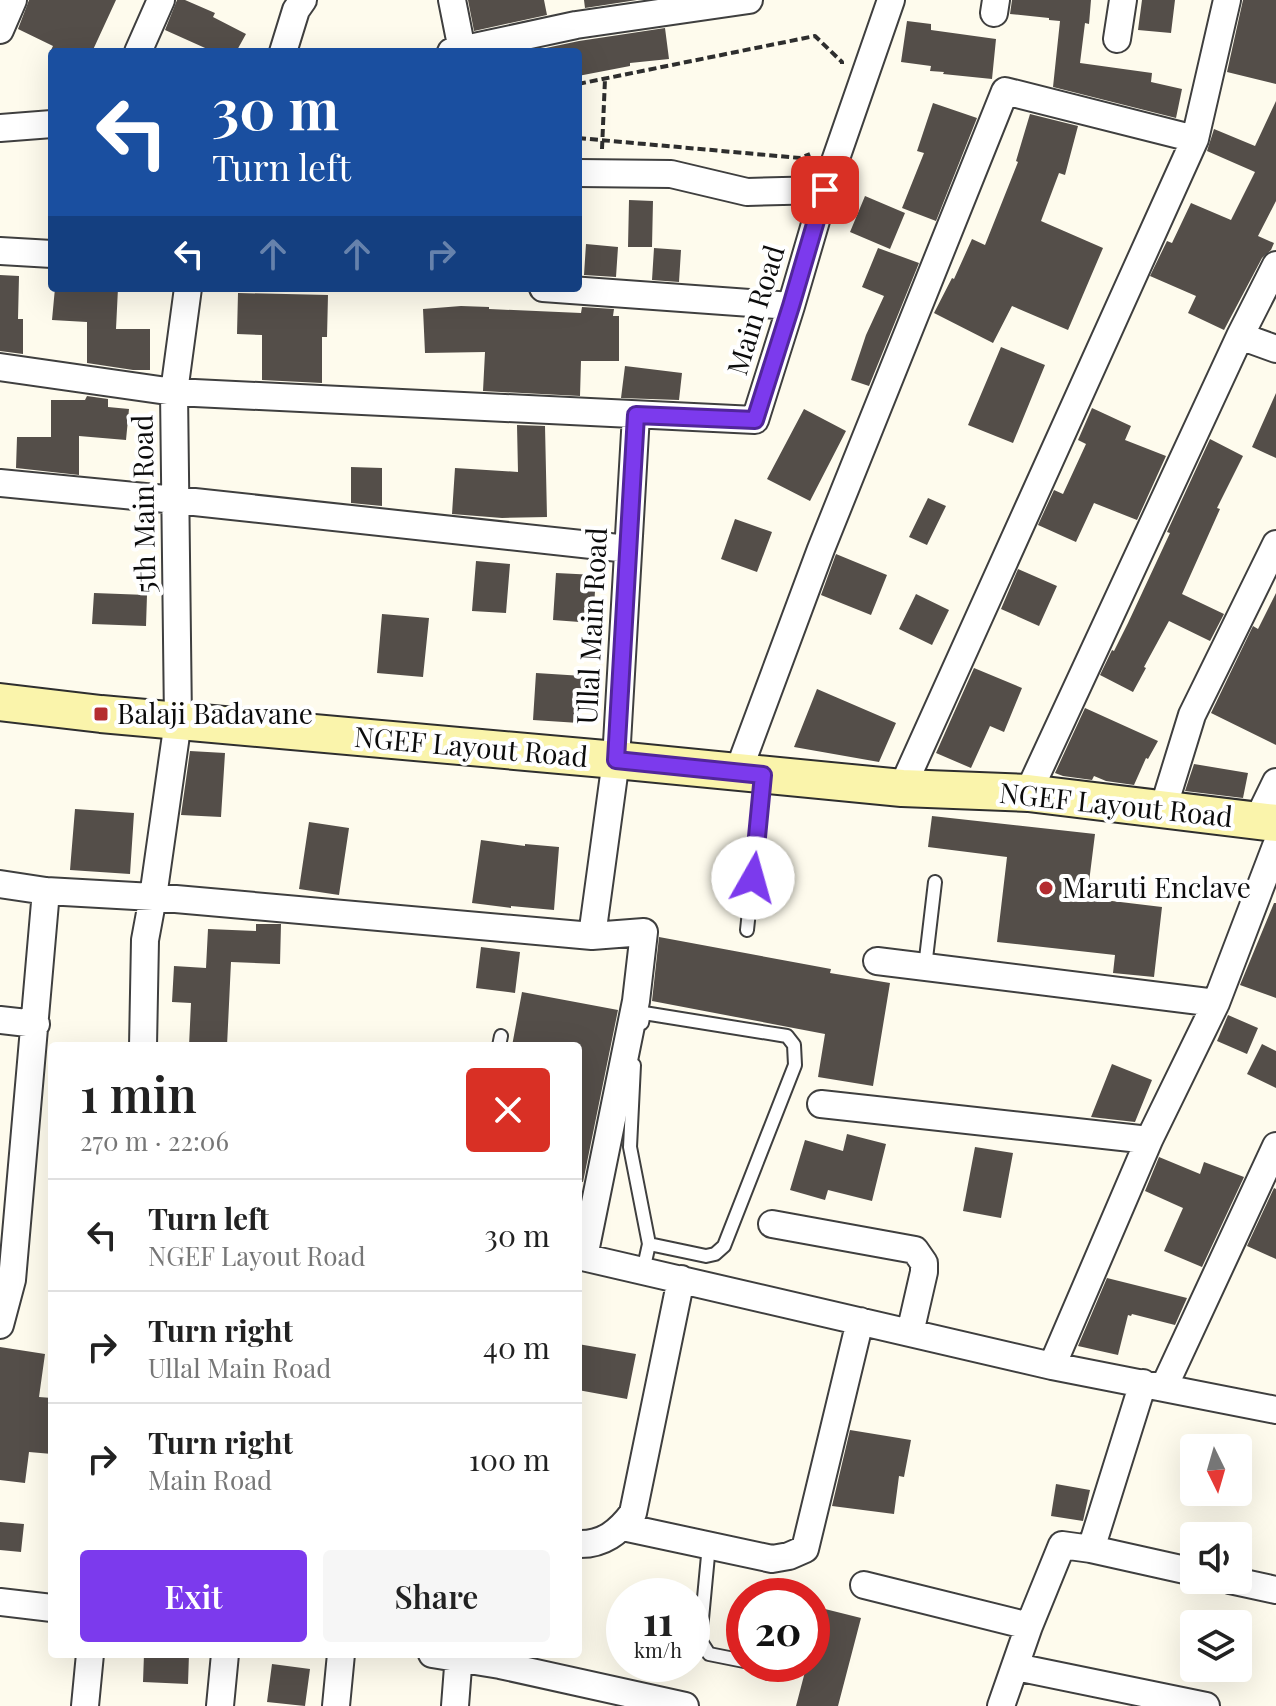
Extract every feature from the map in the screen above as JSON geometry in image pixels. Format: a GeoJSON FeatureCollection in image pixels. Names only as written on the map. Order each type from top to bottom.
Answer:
{"type":"FeatureCollection","features":[{"type":"Feature","properties":{"kind":"street"},"geometry":{"type":"LineString","coordinates":[[0,30],[13,0]]}},
{"type":"Feature","properties":{"kind":"street"},"geometry":{"type":"LineString","coordinates":[[140,48],[161,0]]}},
{"type":"Feature","properties":{"kind":"street"},"geometry":{"type":"LineString","coordinates":[[284,48],[296,10],[303,0]]}},
{"type":"Feature","properties":{"kind":"street"},"geometry":{"type":"LineString","coordinates":[[452,0],[456,48]]}},
{"type":"Feature","properties":{"kind":"street"},"geometry":{"type":"LineString","coordinates":[[465,48],[573,13],[749,0]]}},
{"type":"Feature","properties":{"kind":"street","name":"Main Road"},"geometry":{"type":"LineString","coordinates":[[636,415],[755,420],[825,190],[891,0]]}},
{"type":"Feature","properties":{"kind":"street"},"geometry":{"type":"LineString","coordinates":[[1117,39],[1123,0]]}},
{"type":"Feature","properties":{"kind":"street"},"geometry":{"type":"LineString","coordinates":[[902,788],[1195,139],[1227,0]]}},
{"type":"Feature","properties":{"kind":"street"},"geometry":{"type":"LineString","coordinates":[[751,773],[821,549],[1005,91],[1195,139]]}},
{"type":"Feature","properties":{"kind":"street"},"geometry":{"type":"LineString","coordinates":[[0,128],[48,124]]}},
{"type":"Feature","properties":{"kind":"street"},"geometry":{"type":"LineString","coordinates":[[589,173],[671,174],[747,192],[825,190]]}},
{"type":"Feature","properties":{"kind":"street"},"geometry":{"type":"LineString","coordinates":[[0,251],[48,254]]}},
{"type":"Feature","properties":{"kind":"street"},"geometry":{"type":"LineString","coordinates":[[1028,793],[1276,265]]}},
{"type":"Feature","properties":{"kind":"street"},"geometry":{"type":"LineString","coordinates":[[582,291],[791,306]]}},
{"type":"Feature","properties":{"kind":"street","name":"5th Main Road"},"geometry":{"type":"LineString","coordinates":[[143,1042],[145,940],[178,721],[174,392],[187,292]]}},
{"type":"Feature","properties":{"kind":"street"},"geometry":{"type":"LineString","coordinates":[[1240,336],[1276,349]]}},
{"type":"Feature","properties":{"kind":"street"},"geometry":{"type":"LineString","coordinates":[[0,367],[174,392],[636,415]]}},
{"type":"Feature","properties":{"kind":"street","name":"Ullal Main Road"},"geometry":{"type":"LineString","coordinates":[[592,936],[616,760],[636,415]]}},
{"type":"Feature","properties":{"kind":"street"},"geometry":{"type":"LineString","coordinates":[[0,483],[628,549]]}},
{"type":"Feature","properties":{"kind":"street"},"geometry":{"type":"LineString","coordinates":[[1163,809],[1192,715],[1276,544]]}},
{"type":"Feature","properties":{"kind":"street","name":"NGEF Layout Road"},"geometry":{"type":"LineString","coordinates":[[0,702],[902,788],[1028,793],[1163,809],[1270,830]]}},
{"type":"Feature","properties":{"kind":"street"},"geometry":{"type":"LineString","coordinates":[[1052,1366],[1149,1140],[1216,1003],[1270,830],[1276,782]]}},
{"type":"Feature","properties":{"kind":"street"},"geometry":{"type":"LineString","coordinates":[[0,884],[46,891],[153,897],[592,936],[644,932],[636,1001],[582,1251]]}},
{"type":"Feature","properties":{"kind":"street"},"geometry":{"type":"LineString","coordinates":[[0,1325],[6,1280],[12,1148],[36,1024],[46,891]]}},
{"type":"Feature","properties":{"kind":"street"},"geometry":{"type":"LineString","coordinates":[[877,961],[1216,1003]]}},
{"type":"Feature","properties":{"kind":"street"},"geometry":{"type":"LineString","coordinates":[[0,1020],[36,1024]]}},
{"type":"Feature","properties":{"kind":"street"},"geometry":{"type":"LineString","coordinates":[[821,1104],[1149,1140]]}},
{"type":"Feature","properties":{"kind":"street"},"geometry":{"type":"LineString","coordinates":[[1091,1549],[1153,1385],[1276,1146]]}},
{"type":"Feature","properties":{"kind":"street"},"geometry":{"type":"LineString","coordinates":[[772,1224],[915,1250],[924,1263],[924,1272],[910,1333]]}},
{"type":"Feature","properties":{"kind":"street"},"geometry":{"type":"LineString","coordinates":[[582,1256],[1052,1366],[1276,1410]]}},
{"type":"Feature","properties":{"kind":"street"},"geometry":{"type":"LineString","coordinates":[[582,1544],[610,1537],[623,1527],[633,1513],[681,1279]]}},
{"type":"Feature","properties":{"kind":"street"},"geometry":{"type":"LineString","coordinates":[[623,1527],[772,1559],[805,1549],[860,1321]]}},
{"type":"Feature","properties":{"kind":"street"},"geometry":{"type":"LineString","coordinates":[[1001,1706],[1062,1545],[1180,1569]]}},
{"type":"Feature","properties":{"kind":"street"},"geometry":{"type":"LineString","coordinates":[[864,1585],[1029,1626]]}},
{"type":"Feature","properties":{"kind":"street"},"geometry":{"type":"LineString","coordinates":[[1252,1585],[1276,1590]]}},
{"type":"Feature","properties":{"kind":"street"},"geometry":{"type":"LineString","coordinates":[[0,1602],[48,1608]]}},
{"type":"Feature","properties":{"kind":"street"},"geometry":{"type":"LineString","coordinates":[[85,1706],[90,1658]]}},
{"type":"Feature","properties":{"kind":"street"},"geometry":{"type":"LineString","coordinates":[[220,1706],[225,1658]]}},
{"type":"Feature","properties":{"kind":"street"},"geometry":{"type":"LineString","coordinates":[[336,1706],[341,1658]]}},
{"type":"Feature","properties":{"kind":"street"},"geometry":{"type":"LineString","coordinates":[[455,1706],[459,1658]]}},
{"type":"Feature","properties":{"kind":"street"},"geometry":{"type":"LineString","coordinates":[[468,1658],[673,1705]]}},
{"type":"Feature","properties":{"kind":"street"},"geometry":{"type":"LineString","coordinates":[[1016,1667],[1206,1706]]}},
{"type":"Feature","properties":{"kind":"lane"},"geometry":{"type":"LineString","coordinates":[[747,930],[762,801],[751,773]]}},
{"type":"Feature","properties":{"kind":"lane"},"geometry":{"type":"LineString","coordinates":[[925,967],[935,882]]}},
{"type":"Feature","properties":{"kind":"lane"},"geometry":{"type":"LineString","coordinates":[[643,1271],[649,1244],[630,1147],[634,1065],[644,1013],[787,1036],[794,1045],[795,1065],[724,1246],[715,1254],[706,1256],[649,1244]]}},
{"type":"Feature","properties":{"kind":"lane"},"geometry":{"type":"LineString","coordinates":[[709,1545],[700,1640],[709,1654],[726,1657]]}},
{"type":"Feature","properties":{"kind":"path"},"geometry":{"type":"LineString","coordinates":[[582,83],[815,36],[842,62],[838,75]]}},
{"type":"Feature","properties":{"kind":"path"},"geometry":{"type":"LineString","coordinates":[[589,173],[602,139],[605,79]]}},
{"type":"Feature","properties":{"kind":"path"},"geometry":{"type":"LineString","coordinates":[[582,138],[800,158],[813,153]]}},
{"type":"Feature","properties":{"kind":"building"},"geometry":{"type":"Polygon","coordinates":[[[29,0],[116,0],[94,48],[52,48],[18,29],[29,0]]]}},
{"type":"Feature","properties":{"kind":"building"},"geometry":{"type":"Polygon","coordinates":[[[177,0],[185,0],[215,13],[213,17],[246,34],[238,48],[205,48],[165,30],[177,0]]]}},
{"type":"Feature","properties":{"kind":"building"},"geometry":{"type":"Polygon","coordinates":[[[468,0],[544,0],[547,15],[474,31],[468,0]]]}},
{"type":"Feature","properties":{"kind":"building"},"geometry":{"type":"Polygon","coordinates":[[[584,0],[637,0],[585,8],[584,0]]]}},
{"type":"Feature","properties":{"kind":"building"},"geometry":{"type":"Polygon","coordinates":[[[1012,0],[1091,0],[1080,63],[1152,73],[1151,82],[1182,89],[1176,118],[1053,87],[1060,21],[1010,14],[1012,0]]]}},
{"type":"Feature","properties":{"kind":"building"},"geometry":{"type":"Polygon","coordinates":[[[1142,0],[1175,0],[1171,33],[1138,30],[1142,0]]]}},
{"type":"Feature","properties":{"kind":"building"},"geometry":{"type":"Polygon","coordinates":[[[1243,0],[1276,0],[1276,84],[1227,72],[1243,0]]]}},
{"type":"Feature","properties":{"kind":"building"},"geometry":{"type":"Polygon","coordinates":[[[907,21],[931,24],[931,30],[996,39],[992,79],[943,74],[930,71],[931,66],[901,62],[907,21]]]}},
{"type":"Feature","properties":{"kind":"building"},"geometry":{"type":"Polygon","coordinates":[[[665,28],[669,59],[630,63],[630,66],[582,75],[582,48],[546,48],[665,28]]]}},
{"type":"Feature","properties":{"kind":"building"},"geometry":{"type":"Polygon","coordinates":[[[1276,101],[1276,201],[1258,236],[1274,243],[1262,258],[1224,330],[1188,313],[1196,296],[1150,276],[1167,241],[1172,243],[1191,203],[1231,220],[1255,172],[1207,151],[1214,129],[1255,146],[1276,101]]]}},
{"type":"Feature","properties":{"kind":"building"},"geometry":{"type":"Polygon","coordinates":[[[933,103],[977,118],[936,221],[902,208],[924,153],[917,151],[933,103]]]}},
{"type":"Feature","properties":{"kind":"building"},"geometry":{"type":"Polygon","coordinates":[[[1030,114],[1078,126],[1065,175],[1059,173],[1041,221],[1103,248],[1068,330],[1012,306],[993,343],[934,313],[972,239],[985,245],[1018,162],[1030,114]]]}},
{"type":"Feature","properties":{"kind":"building"},"geometry":{"type":"Polygon","coordinates":[[[865,196],[905,213],[890,249],[850,232],[865,196]]]}},
{"type":"Feature","properties":{"kind":"building"},"geometry":{"type":"Polygon","coordinates":[[[629,200],[653,201],[652,247],[628,247],[629,200]]]}},
{"type":"Feature","properties":{"kind":"building"},"geometry":{"type":"Polygon","coordinates":[[[586,244],[618,247],[616,277],[584,275],[586,244]]]}},
{"type":"Feature","properties":{"kind":"building"},"geometry":{"type":"Polygon","coordinates":[[[654,248],[681,250],[679,282],[652,280],[654,248]]]}},
{"type":"Feature","properties":{"kind":"building"},"geometry":{"type":"Polygon","coordinates":[[[878,248],[919,263],[869,386],[851,380],[866,335],[884,296],[862,287],[878,248]]]}},
{"type":"Feature","properties":{"kind":"building"},"geometry":{"type":"Polygon","coordinates":[[[0,275],[19,276],[18,319],[23,319],[23,354],[0,351],[0,275]]]}},
{"type":"Feature","properties":{"kind":"building"},"geometry":{"type":"Polygon","coordinates":[[[55,292],[118,292],[116,329],[150,329],[150,370],[87,363],[87,322],[52,320],[55,292]]]}},
{"type":"Feature","properties":{"kind":"building"},"geometry":{"type":"Polygon","coordinates":[[[238,293],[328,295],[327,337],[322,337],[322,383],[262,380],[262,335],[237,334],[238,293]]]}},
{"type":"Feature","properties":{"kind":"building"},"geometry":{"type":"Polygon","coordinates":[[[461,306],[581,313],[582,307],[614,309],[613,316],[619,316],[619,361],[581,361],[580,396],[483,391],[485,352],[425,353],[423,309],[461,306]]]}},
{"type":"Feature","properties":{"kind":"building"},"geometry":{"type":"Polygon","coordinates":[[[1001,347],[1045,365],[1013,443],[968,425],[1001,347]]]}},
{"type":"Feature","properties":{"kind":"building"},"geometry":{"type":"Polygon","coordinates":[[[625,366],[682,373],[679,400],[621,398],[625,366]]]}},
{"type":"Feature","properties":{"kind":"building"},"geometry":{"type":"Polygon","coordinates":[[[1276,393],[1276,458],[1252,447],[1276,393]]]}},
{"type":"Feature","properties":{"kind":"building"},"geometry":{"type":"Polygon","coordinates":[[[87,396],[108,399],[108,407],[129,409],[126,440],[79,436],[79,475],[16,468],[17,437],[51,437],[51,400],[85,400],[87,396]]]}},
{"type":"Feature","properties":{"kind":"building"},"geometry":{"type":"Polygon","coordinates":[[[1092,408],[1131,426],[1125,440],[1166,456],[1137,520],[1094,503],[1076,542],[1038,525],[1054,490],[1063,494],[1086,444],[1078,440],[1092,408]]]}},
{"type":"Feature","properties":{"kind":"building"},"geometry":{"type":"Polygon","coordinates":[[[804,409],[846,431],[810,501],[767,479],[804,409]]]}},
{"type":"Feature","properties":{"kind":"building"},"geometry":{"type":"Polygon","coordinates":[[[517,425],[545,426],[547,517],[502,518],[452,514],[455,468],[518,472],[517,425]]]}},
{"type":"Feature","properties":{"kind":"building"},"geometry":{"type":"Polygon","coordinates":[[[1210,439],[1243,456],[1217,508],[1220,509],[1182,594],[1224,614],[1210,641],[1169,621],[1133,692],[1100,675],[1170,533],[1167,532],[1210,439]]]}},
{"type":"Feature","properties":{"kind":"building"},"geometry":{"type":"Polygon","coordinates":[[[351,467],[382,468],[382,506],[351,503],[351,467]]]}},
{"type":"Feature","properties":{"kind":"building"},"geometry":{"type":"Polygon","coordinates":[[[928,498],[946,506],[927,545],[909,537],[928,498]]]}},
{"type":"Feature","properties":{"kind":"building"},"geometry":{"type":"Polygon","coordinates":[[[735,519],[772,532],[757,572],[721,559],[735,519]]]}},
{"type":"Feature","properties":{"kind":"building"},"geometry":{"type":"Polygon","coordinates":[[[836,554],[887,575],[871,615],[821,595],[836,554]]]}},
{"type":"Feature","properties":{"kind":"building"},"geometry":{"type":"Polygon","coordinates":[[[476,561],[510,564],[506,613],[472,611],[476,561]]]}},
{"type":"Feature","properties":{"kind":"building"},"geometry":{"type":"Polygon","coordinates":[[[1018,569],[1057,586],[1039,626],[1001,609],[1018,569]]]}},
{"type":"Feature","properties":{"kind":"building"},"geometry":{"type":"Polygon","coordinates":[[[556,573],[596,575],[593,623],[553,620],[556,573]]]}},
{"type":"Feature","properties":{"kind":"building"},"geometry":{"type":"Polygon","coordinates":[[[94,593],[147,595],[146,626],[92,624],[94,593]]]}},
{"type":"Feature","properties":{"kind":"building"},"geometry":{"type":"Polygon","coordinates":[[[1276,593],[1276,745],[1211,713],[1253,626],[1258,629],[1276,593]]]}},
{"type":"Feature","properties":{"kind":"building"},"geometry":{"type":"Polygon","coordinates":[[[916,594],[949,610],[932,645],[899,629],[916,594]]]}},
{"type":"Feature","properties":{"kind":"building"},"geometry":{"type":"Polygon","coordinates":[[[382,614],[429,618],[423,677],[377,673],[382,614]]]}},
{"type":"Feature","properties":{"kind":"building"},"geometry":{"type":"Polygon","coordinates":[[[974,668],[1022,688],[1004,732],[990,726],[971,768],[936,753],[974,668]]]}},
{"type":"Feature","properties":{"kind":"building"},"geometry":{"type":"Polygon","coordinates":[[[536,673],[583,676],[579,723],[533,720],[536,673]]]}},
{"type":"Feature","properties":{"kind":"building"},"geometry":{"type":"Polygon","coordinates":[[[817,689],[896,723],[879,762],[794,747],[817,689]]]}},
{"type":"Feature","properties":{"kind":"building"},"geometry":{"type":"Polygon","coordinates":[[[1085,708],[1158,741],[1134,785],[1094,776],[1092,780],[1055,773],[1085,708]]]}},
{"type":"Feature","properties":{"kind":"building"},"geometry":{"type":"Polygon","coordinates":[[[190,751],[225,753],[221,817],[181,815],[190,751]]]}},
{"type":"Feature","properties":{"kind":"building"},"geometry":{"type":"Polygon","coordinates":[[[1194,764],[1248,773],[1243,798],[1185,791],[1194,764]]]}},
{"type":"Feature","properties":{"kind":"building"},"geometry":{"type":"Polygon","coordinates":[[[75,809],[134,813],[130,874],[70,870],[75,809]]]}},
{"type":"Feature","properties":{"kind":"building"},"geometry":{"type":"Polygon","coordinates":[[[932,816],[1095,834],[1087,898],[1162,907],[1154,977],[1113,973],[1115,955],[997,942],[1007,857],[928,847],[932,816]]]}},
{"type":"Feature","properties":{"kind":"building"},"geometry":{"type":"Polygon","coordinates":[[[309,822],[349,828],[339,895],[299,889],[309,822]]]}},
{"type":"Feature","properties":{"kind":"building"},"geometry":{"type":"Polygon","coordinates":[[[481,840],[559,847],[554,910],[472,903],[481,840]]]}},
{"type":"Feature","properties":{"kind":"building"},"geometry":{"type":"Polygon","coordinates":[[[1276,903],[1276,998],[1240,985],[1276,903]]]}},
{"type":"Feature","properties":{"kind":"building"},"geometry":{"type":"Polygon","coordinates":[[[256,924],[281,924],[280,964],[231,962],[227,1042],[189,1042],[191,1003],[172,1002],[174,966],[206,968],[208,929],[256,931],[256,924]]]}},
{"type":"Feature","properties":{"kind":"building"},"geometry":{"type":"Polygon","coordinates":[[[659,937],[890,983],[873,1086],[818,1077],[825,1034],[652,1001],[659,937]]]}},
{"type":"Feature","properties":{"kind":"building"},"geometry":{"type":"Polygon","coordinates":[[[481,947],[520,952],[515,993],[476,988],[481,947]]]}},
{"type":"Feature","properties":{"kind":"building"},"geometry":{"type":"Polygon","coordinates":[[[522,992],[618,1010],[583,1182],[582,1042],[513,1042],[522,992]]]}},
{"type":"Feature","properties":{"kind":"building"},"geometry":{"type":"Polygon","coordinates":[[[1228,1015],[1258,1028],[1247,1054],[1217,1041],[1228,1015]]]}},
{"type":"Feature","properties":{"kind":"building"},"geometry":{"type":"Polygon","coordinates":[[[1262,1044],[1276,1051],[1276,1088],[1247,1074],[1262,1044]]]}},
{"type":"Feature","properties":{"kind":"building"},"geometry":{"type":"Polygon","coordinates":[[[1112,1064],[1152,1080],[1135,1122],[1091,1117],[1112,1064]]]}},
{"type":"Feature","properties":{"kind":"building"},"geometry":{"type":"Polygon","coordinates":[[[847,1134],[886,1144],[872,1201],[828,1190],[825,1200],[790,1190],[805,1140],[843,1151],[847,1134]]]}},
{"type":"Feature","properties":{"kind":"building"},"geometry":{"type":"Polygon","coordinates":[[[975,1147],[1013,1153],[1001,1218],[963,1211],[975,1147]]]}},
{"type":"Feature","properties":{"kind":"building"},"geometry":{"type":"Polygon","coordinates":[[[1159,1157],[1200,1174],[1204,1162],[1244,1177],[1202,1267],[1164,1251],[1183,1208],[1145,1191],[1159,1157]]]}},
{"type":"Feature","properties":{"kind":"building"},"geometry":{"type":"Polygon","coordinates":[[[1276,1189],[1276,1259],[1247,1246],[1276,1189]]]}},
{"type":"Feature","properties":{"kind":"building"},"geometry":{"type":"Polygon","coordinates":[[[1107,1278],[1187,1298],[1175,1325],[1132,1314],[1128,1315],[1118,1355],[1078,1346],[1107,1278]]]}},
{"type":"Feature","properties":{"kind":"building"},"geometry":{"type":"Polygon","coordinates":[[[582,1345],[636,1354],[627,1399],[582,1391],[582,1345]]]}},
{"type":"Feature","properties":{"kind":"building"},"geometry":{"type":"Polygon","coordinates":[[[0,1347],[45,1354],[39,1397],[48,1398],[48,1454],[29,1452],[25,1483],[0,1480],[0,1347]]]}},
{"type":"Feature","properties":{"kind":"building"},"geometry":{"type":"Polygon","coordinates":[[[850,1430],[911,1440],[904,1477],[899,1476],[894,1514],[832,1506],[850,1430]]]}},
{"type":"Feature","properties":{"kind":"building"},"geometry":{"type":"Polygon","coordinates":[[[1056,1484],[1090,1490],[1083,1521],[1051,1516],[1056,1484]]]}},
{"type":"Feature","properties":{"kind":"building"},"geometry":{"type":"Polygon","coordinates":[[[0,1522],[24,1524],[21,1552],[0,1550],[0,1522]]]}},
{"type":"Feature","properties":{"kind":"building"},"geometry":{"type":"Polygon","coordinates":[[[830,1610],[861,1618],[838,1706],[796,1706],[802,1682],[830,1682],[830,1610]]]}},
{"type":"Feature","properties":{"kind":"building"},"geometry":{"type":"Polygon","coordinates":[[[144,1658],[189,1658],[188,1684],[143,1682],[144,1658]]]}},
{"type":"Feature","properties":{"kind":"building"},"geometry":{"type":"Polygon","coordinates":[[[272,1664],[310,1669],[305,1706],[267,1702],[272,1664]]]}},
{"type":"Feature","properties":{"kind":"place","name":"Balaji Badavane"},"geometry":{"type":"Point","coordinates":[101,714]}},
{"type":"Feature","properties":{"kind":"place","name":"Maruti Enclave"},"geometry":{"type":"Point","coordinates":[1046,888]}},
{"type":"Feature","properties":{"kind":"route"},"geometry":{"type":"LineString","coordinates":[[753,878],[763,775],[616,760],[636,415],[755,420],[825,190]]}}]}
